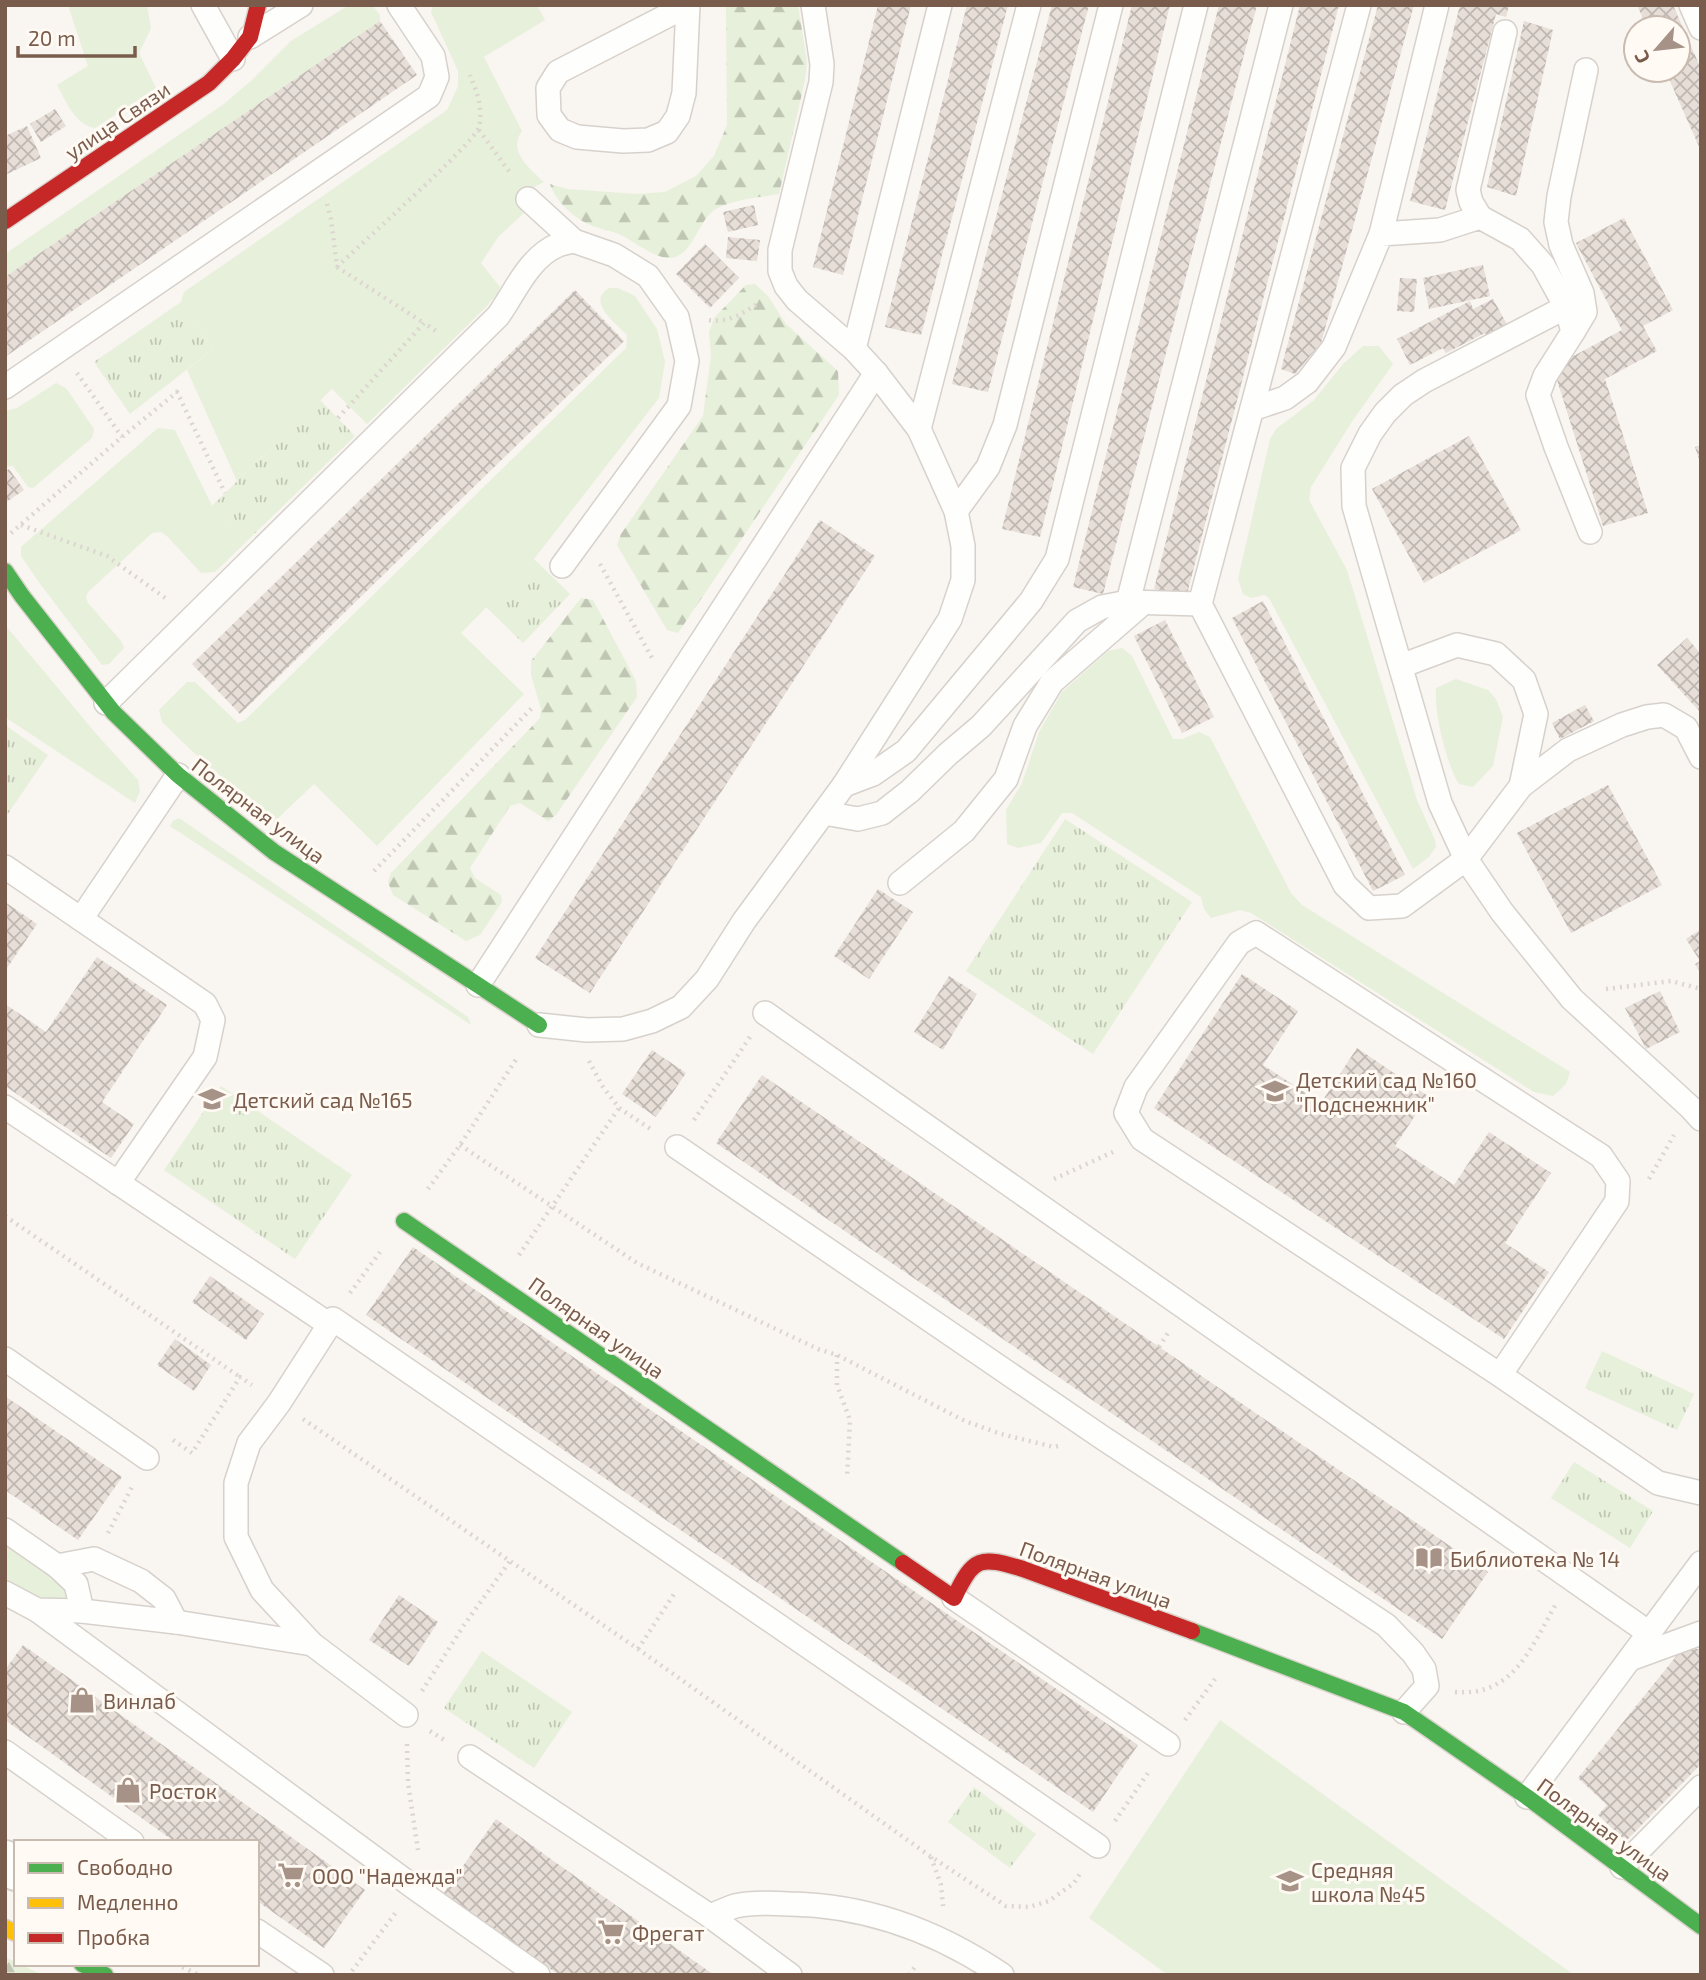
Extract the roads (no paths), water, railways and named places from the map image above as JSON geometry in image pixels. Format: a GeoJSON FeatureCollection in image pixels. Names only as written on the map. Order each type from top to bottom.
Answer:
{"type":"FeatureCollection","features":[{"type":"Feature","properties":{"kind":"street","name":"улица Связи"},"geometry":{"type":"LineString","coordinates":[[5,221],[209,83],[250,37],[258,5]]}},
{"type":"Feature","properties":{"kind":"street","name":"Полярная улица"},"geometry":{"type":"LineString","coordinates":[[5,571],[114,713],[178,775],[274,852],[539,1025]]}},
{"type":"Feature","properties":{"kind":"street","name":"Полярная улица"},"geometry":{"type":"LineString","coordinates":[[404,1221],[954,1598],[973,1564],[991,1560],[1023,1569],[1405,1712],[1527,1797],[1701,1926]]}},
{"type":"Feature","properties":{"kind":"street"},"geometry":{"type":"LineString","coordinates":[[86,1966],[104,1975]]}},
{"type":"Feature","properties":{"kind":"lane"},"geometry":{"type":"LineString","coordinates":[[203,5],[233,59]]}},
{"type":"Feature","properties":{"kind":"lane"},"geometry":{"type":"LineString","coordinates":[[250,37],[301,5]]}},
{"type":"Feature","properties":{"kind":"lane"},"geometry":{"type":"LineString","coordinates":[[5,387],[429,96],[437,77],[433,57],[399,5]]}},
{"type":"Feature","properties":{"kind":"lane"},"geometry":{"type":"LineString","coordinates":[[688,5],[684,93],[678,116],[667,132],[648,140],[623,141],[577,136],[560,130],[549,115],[548,88],[558,72],[688,5]]}},
{"type":"Feature","properties":{"kind":"lane"},"geometry":{"type":"LineString","coordinates":[[539,1025],[587,1030],[623,1029],[652,1021],[681,1007],[707,979],[744,921],[844,785],[950,619],[963,580],[963,546],[956,511],[919,429],[854,349],[797,300],[786,286],[780,271],[780,250],[821,82],[822,64],[813,5]]}},
{"type":"Feature","properties":{"kind":"lane"},"geometry":{"type":"LineString","coordinates":[[854,349],[940,5]]}},
{"type":"Feature","properties":{"kind":"lane"},"geometry":{"type":"LineString","coordinates":[[919,429],[1029,5]]}},
{"type":"Feature","properties":{"kind":"lane"},"geometry":{"type":"LineString","coordinates":[[956,511],[988,467],[1005,425],[1111,5]]}},
{"type":"Feature","properties":{"kind":"lane"},"geometry":{"type":"LineString","coordinates":[[844,785],[873,774],[906,751],[1031,601],[1057,559],[1196,5]]}},
{"type":"Feature","properties":{"kind":"lane"},"geometry":{"type":"LineString","coordinates":[[900,883],[964,831],[1006,779],[1025,726],[1052,682],[1135,602],[1281,5]]}},
{"type":"Feature","properties":{"kind":"lane"},"geometry":{"type":"LineString","coordinates":[[1359,5],[1200,604],[1345,885],[1370,908],[1402,906],[1466,859],[1521,786],[1568,750],[1622,725],[1647,716],[1664,715],[1686,728],[1701,757]]}},
{"type":"Feature","properties":{"kind":"lane"},"geometry":{"type":"LineString","coordinates":[[1252,409],[1285,398],[1307,382],[1334,347],[1381,234],[1437,5]]}},
{"type":"Feature","properties":{"kind":"lane"},"geometry":{"type":"LineString","coordinates":[[1691,5],[1701,28]]}},
{"type":"Feature","properties":{"kind":"lane"},"geometry":{"type":"LineString","coordinates":[[1505,32],[1468,190],[1471,202],[1480,217],[1520,239],[1543,265],[1566,307],[1573,332]]}},
{"type":"Feature","properties":{"kind":"lane"},"geometry":{"type":"LineString","coordinates":[[1586,70],[1556,222],[1581,293],[1584,312],[1545,376],[1538,395],[1590,532]]}},
{"type":"Feature","properties":{"kind":"lane"},"geometry":{"type":"LineString","coordinates":[[528,199],[574,241],[614,255],[648,276],[677,317],[687,361],[679,407],[562,566]]}},
{"type":"Feature","properties":{"kind":"lane"},"geometry":{"type":"LineString","coordinates":[[1381,234],[1440,230],[1480,217]]}},
{"type":"Feature","properties":{"kind":"lane"},"geometry":{"type":"LineString","coordinates":[[106,703],[498,316],[536,262],[557,245],[574,241]]}},
{"type":"Feature","properties":{"kind":"lane"},"geometry":{"type":"LineString","coordinates":[[1566,307],[1403,395],[1385,413],[1370,434],[1353,468],[1353,506],[1440,803],[1466,859],[1502,912],[1572,999],[1695,1113]]}},
{"type":"Feature","properties":{"kind":"lane"},"geometry":{"type":"LineString","coordinates":[[478,985],[876,373]]}},
{"type":"Feature","properties":{"kind":"lane"},"geometry":{"type":"LineString","coordinates":[[824,813],[858,819],[881,813],[910,791],[981,726],[1077,621],[1102,607],[1135,602],[1200,604]]}},
{"type":"Feature","properties":{"kind":"lane"},"geometry":{"type":"LineString","coordinates":[[1401,666],[1458,645],[1496,654],[1524,680],[1536,714],[1521,786]]}},
{"type":"Feature","properties":{"kind":"lane"},"geometry":{"type":"LineString","coordinates":[[81,919],[178,775]]}},
{"type":"Feature","properties":{"kind":"lane"},"geometry":{"type":"LineString","coordinates":[[5,867],[205,1004],[213,1020],[205,1057],[118,1183]]}},
{"type":"Feature","properties":{"kind":"lane"},"geometry":{"type":"LineString","coordinates":[[1500,1375],[1617,1201],[1618,1181],[1601,1156],[1256,933],[1239,943],[1136,1087],[1126,1113],[1142,1139],[1500,1375],[1658,1483],[1701,1493]]}},
{"type":"Feature","properties":{"kind":"lane"},"geometry":{"type":"LineString","coordinates":[[765,1013],[1650,1633]]}},
{"type":"Feature","properties":{"kind":"lane"},"geometry":{"type":"LineString","coordinates":[[5,1107],[330,1325]]}},
{"type":"Feature","properties":{"kind":"lane"},"geometry":{"type":"LineString","coordinates":[[677,1147],[1100,1436],[1386,1625],[1413,1653],[1424,1669],[1427,1686],[1405,1712]]}},
{"type":"Feature","properties":{"kind":"lane"},"geometry":{"type":"LineString","coordinates":[[406,1714],[312,1644],[262,1590],[236,1537],[236,1483],[249,1443],[279,1403],[333,1319],[1098,1846]]}},
{"type":"Feature","properties":{"kind":"lane"},"geometry":{"type":"LineString","coordinates":[[5,1359],[147,1458]]}},
{"type":"Feature","properties":{"kind":"lane"},"geometry":{"type":"LineString","coordinates":[[5,1530],[57,1566],[76,1584],[82,1611]]}},
{"type":"Feature","properties":{"kind":"lane"},"geometry":{"type":"LineString","coordinates":[[57,1566],[94,1559],[141,1581],[164,1599],[176,1622]]}},
{"type":"Feature","properties":{"kind":"lane"},"geometry":{"type":"LineString","coordinates":[[1527,1797],[1701,1563]]}},
{"type":"Feature","properties":{"kind":"lane"},"geometry":{"type":"LineString","coordinates":[[5,1593],[37,1610],[415,1888],[538,1975]]}},
{"type":"Feature","properties":{"kind":"lane"},"geometry":{"type":"LineString","coordinates":[[954,1598],[1168,1744]]}},
{"type":"Feature","properties":{"kind":"lane"},"geometry":{"type":"LineString","coordinates":[[37,1610],[82,1611],[176,1622],[312,1644]]}},
{"type":"Feature","properties":{"kind":"lane"},"geometry":{"type":"LineString","coordinates":[[1630,1659],[1701,1633]]}},
{"type":"Feature","properties":{"kind":"lane"},"geometry":{"type":"LineString","coordinates":[[5,1752],[129,1840]]}},
{"type":"Feature","properties":{"kind":"lane"},"geometry":{"type":"LineString","coordinates":[[470,1758],[709,1916],[790,1975]]}},
{"type":"Feature","properties":{"kind":"lane"},"geometry":{"type":"LineString","coordinates":[[1622,1867],[1701,1787]]}},
{"type":"Feature","properties":{"kind":"lane"},"geometry":{"type":"LineString","coordinates":[[709,1916],[737,1906],[767,1903],[824,1904],[923,1931],[978,1959],[1002,1975]]}},
{"type":"Feature","properties":{"kind":"lane"},"geometry":{"type":"LineString","coordinates":[[259,1932],[322,1975]]}},
{"type":"Feature","properties":{"kind":"place","name":"Детский сад №160 \"Подснежник\""},"geometry":{"type":"Point","coordinates":[1275,1091]}},
{"type":"Feature","properties":{"kind":"place","name":"Детский сад №165"},"geometry":{"type":"Point","coordinates":[212,1099]}},
{"type":"Feature","properties":{"kind":"place","name":"Библиотека № 14"},"geometry":{"type":"Point","coordinates":[1429,1558]}},
{"type":"Feature","properties":{"kind":"place","name":"Винлаб"},"geometry":{"type":"Point","coordinates":[82,1700]}},
{"type":"Feature","properties":{"kind":"place","name":"Росток"},"geometry":{"type":"Point","coordinates":[128,1790]}},
{"type":"Feature","properties":{"kind":"place","name":"ООО \"Надежда\""},"geometry":{"type":"Point","coordinates":[291,1875]}},
{"type":"Feature","properties":{"kind":"place","name":"Средняя школа №45"},"geometry":{"type":"Point","coordinates":[1290,1881]}},
{"type":"Feature","properties":{"kind":"place","name":"Фрегат"},"geometry":{"type":"Point","coordinates":[611,1932]}}]}
